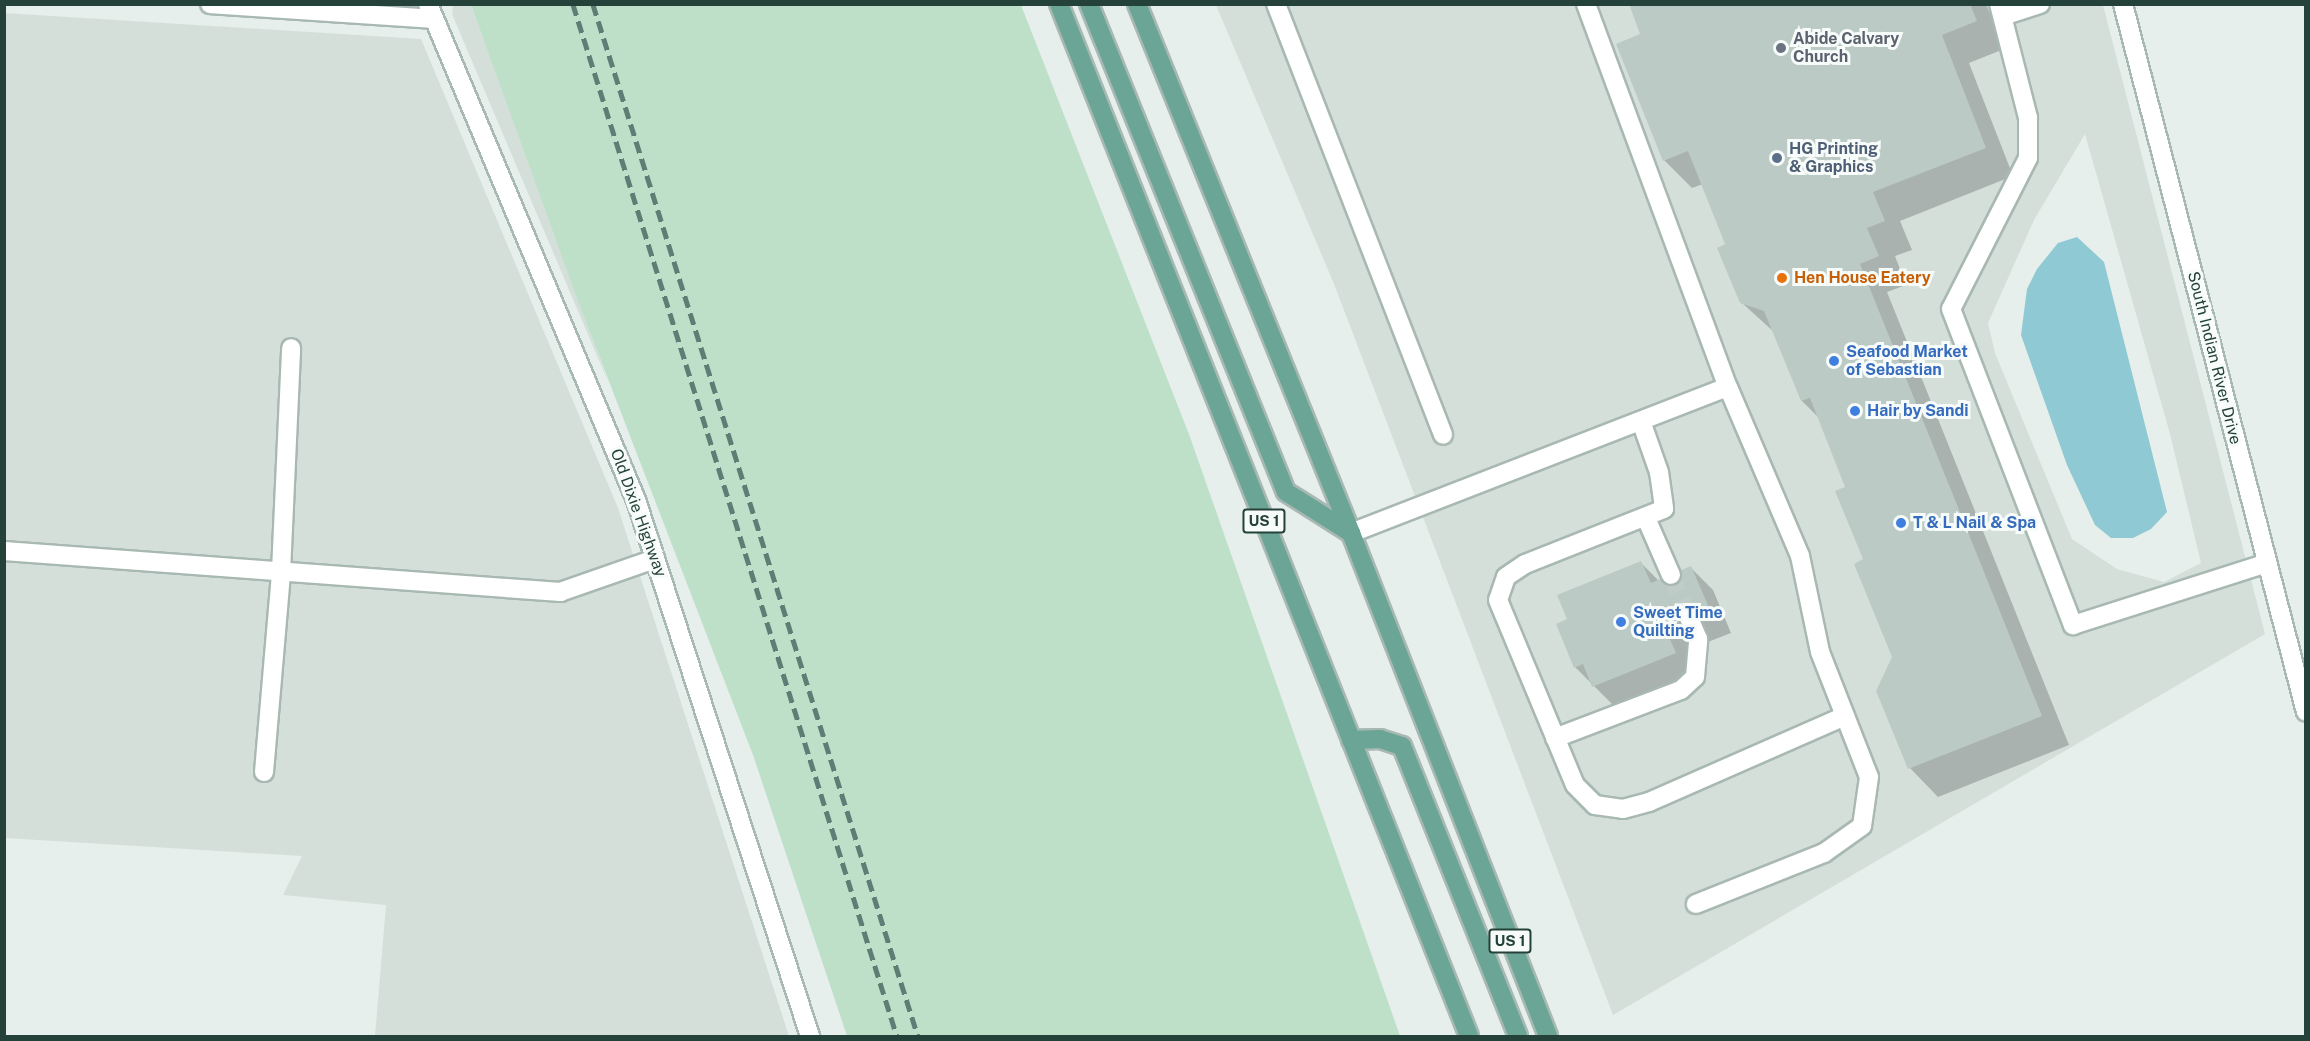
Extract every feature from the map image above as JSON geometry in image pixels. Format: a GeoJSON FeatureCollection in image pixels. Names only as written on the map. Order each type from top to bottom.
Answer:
{"type":"FeatureCollection","features":[{"type":"Feature","properties":{"kind":"main road","name":"US 1"},"geometry":{"type":"LineString","coordinates":[[1059,4],[1469,1036]]}},
{"type":"Feature","properties":{"kind":"main road"},"geometry":{"type":"LineString","coordinates":[[1089,4],[1286,492],[1351,533]]}},
{"type":"Feature","properties":{"kind":"main road","name":"US 1"},"geometry":{"type":"LineString","coordinates":[[1137,4],[1351,533],[1548,1036]]}},
{"type":"Feature","properties":{"kind":"main road"},"geometry":{"type":"LineString","coordinates":[[1351,740],[1380,739],[1402,746],[1518,1036]]}},
{"type":"Feature","properties":{"kind":"street"},"geometry":{"type":"LineString","coordinates":[[210,4],[430,12]]}},
{"type":"Feature","properties":{"kind":"street"},"geometry":{"type":"LineString","coordinates":[[1276,4],[1443,435]]}},
{"type":"Feature","properties":{"kind":"street"},"geometry":{"type":"LineString","coordinates":[[1586,4],[1728,387],[1800,556],[1820,652],[1869,777],[1863,826],[1824,853],[1696,904]]}},
{"type":"Feature","properties":{"kind":"street"},"geometry":{"type":"LineString","coordinates":[[2040,4],[2001,10],[2028,118],[2028,158],[1952,309],[2073,625],[2267,563]]}},
{"type":"Feature","properties":{"kind":"street","name":"South Indian River Drive"},"geometry":{"type":"LineString","coordinates":[[2123,4],[2306,712]]}},
{"type":"Feature","properties":{"kind":"street","name":"Old Dixie Highway"},"geometry":{"type":"LineString","coordinates":[[430,12],[523,223],[636,500],[810,1036]]}},
{"type":"Feature","properties":{"kind":"street"},"geometry":{"type":"LineString","coordinates":[[264,772],[281,572],[291,348]]}},
{"type":"Feature","properties":{"kind":"street"},"geometry":{"type":"LineString","coordinates":[[1351,533],[1728,387]]}},
{"type":"Feature","properties":{"kind":"street"},"geometry":{"type":"LineString","coordinates":[[1641,421],[1665,499],[1664,509],[1646,518],[1554,550],[1506,577],[1498,600],[1575,785],[1595,805],[1623,809],[1649,802],[1845,717]]}},
{"type":"Feature","properties":{"kind":"street"},"geometry":{"type":"LineString","coordinates":[[1646,518],[1671,575]]}},
{"type":"Feature","properties":{"kind":"street"},"geometry":{"type":"LineString","coordinates":[[4,551],[560,592],[655,559]]}},
{"type":"Feature","properties":{"kind":"street"},"geometry":{"type":"LineString","coordinates":[[1555,738],[1681,690],[1695,677],[1698,639],[1689,618]]}},
{"type":"Feature","properties":{"kind":"shaded area"},"geometry":{"type":"Polygon","coordinates":[[[453,5],[471,5],[609,384],[452,14],[453,5]]]}},
{"type":"Feature","properties":{"kind":"shaded area"},"geometry":{"type":"Polygon","coordinates":[[[1216,5],[2103,5],[2265,634],[1613,1015],[1334,284],[1216,5]],[[2085,134],[2034,220],[1988,323],[1995,353],[2072,539],[2117,569],[2164,582],[2201,563],[2170,434],[2085,134]]]}},
{"type":"Feature","properties":{"kind":"shaded area"},"geometry":{"type":"Polygon","coordinates":[[[4,13],[421,39],[618,508],[789,1036],[375,1036],[386,905],[283,895],[302,856],[5,838],[4,13]]]}},
{"type":"Feature","properties":{"kind":"green space"},"geometry":{"type":"Polygon","coordinates":[[[471,5],[1021,5],[1190,437],[1400,1036],[847,1036],[753,755],[578,301],[471,5]]]}},
{"type":"Feature","properties":{"kind":"water"},"geometry":{"type":"Polygon","coordinates":[[[2077,237],[2104,262],[2167,512],[2151,529],[2133,538],[2111,538],[2095,525],[2067,465],[2021,335],[2027,289],[2037,269],[2058,243],[2077,237]]]}},
{"type":"Feature","properties":{"kind":"building"},"geometry":{"type":"Polygon","coordinates":[[[1629,4],[1970,4],[1977,21],[1942,35],[1986,148],[1873,192],[1885,221],[1867,228],[1879,256],[1860,264],[2042,716],[1908,769],[1876,691],[1892,657],[1854,564],[1863,559],[1835,491],[1845,487],[1810,398],[1801,401],[1764,311],[1740,303],[1717,248],[1725,244],[1688,151],[1663,161],[1616,44],[1640,34],[1629,4]]]}},
{"type":"Feature","properties":{"kind":"building","name":"Sweet Time Quilting"},"geometry":{"type":"Polygon","coordinates":[[[1641,561],[1651,583],[1691,566],[1710,610],[1665,628],[1676,653],[1592,687],[1583,664],[1574,668],[1556,624],[1567,619],[1557,595],[1641,561]]]}},
{"type":"Feature","properties":{"kind":"tunnel"},"geometry":{"type":"LineString","coordinates":[[1671,575],[1689,618]]}},
{"type":"Feature","properties":{"kind":"railway"},"geometry":{"type":"LineString","coordinates":[[573,4],[897,1036]]}},
{"type":"Feature","properties":{"kind":"railway"},"geometry":{"type":"LineString","coordinates":[[593,4],[918,1036]]}},
{"type":"Feature","properties":{"kind":"place","name":"Abide Calvary Church"},"geometry":{"type":"Point","coordinates":[1781,48]}},
{"type":"Feature","properties":{"kind":"place","name":"HG Printing & Graphics"},"geometry":{"type":"Point","coordinates":[1777,158]}},
{"type":"Feature","properties":{"kind":"place","name":"Hen House Eatery"},"geometry":{"type":"Point","coordinates":[1782,278]}},
{"type":"Feature","properties":{"kind":"place","name":"Seafood Market of Sebastian"},"geometry":{"type":"Point","coordinates":[1834,361]}},
{"type":"Feature","properties":{"kind":"place","name":"Hair by Sandi"},"geometry":{"type":"Point","coordinates":[1855,411]}},
{"type":"Feature","properties":{"kind":"place","name":"T & L Nail & Spa"},"geometry":{"type":"Point","coordinates":[1901,523]}},
{"type":"Feature","properties":{"kind":"place","name":"Sweet Time Quilting"},"geometry":{"type":"Point","coordinates":[1621,622]}}]}
